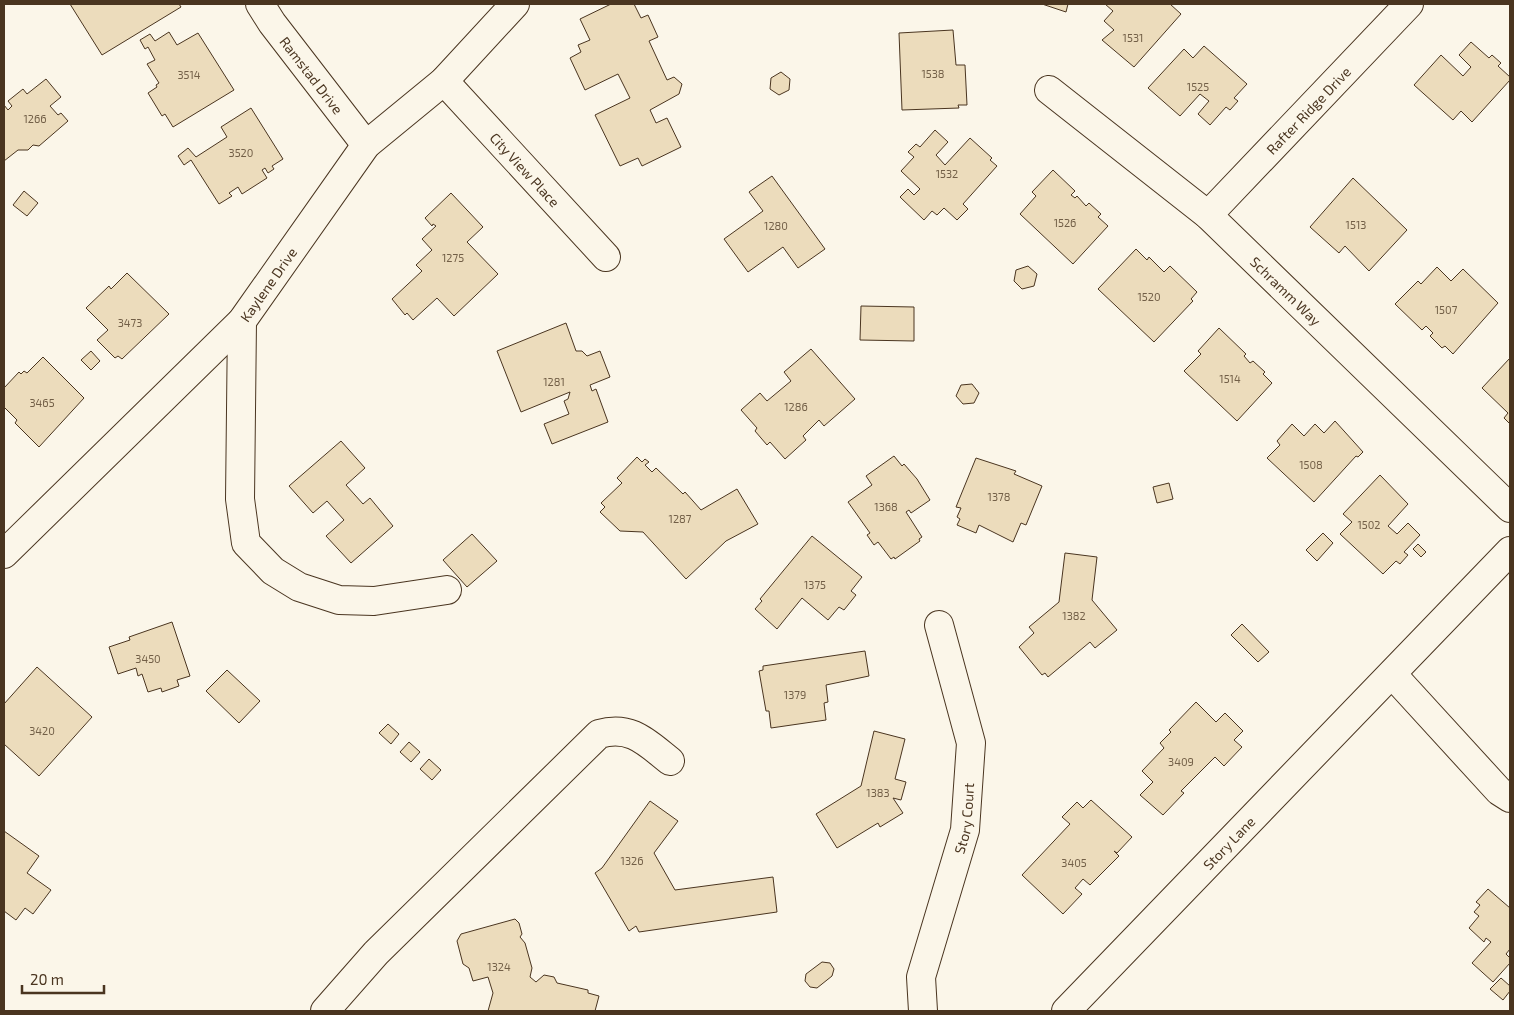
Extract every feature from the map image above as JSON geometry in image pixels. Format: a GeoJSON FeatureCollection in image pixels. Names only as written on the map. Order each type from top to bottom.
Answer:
{"type":"FeatureCollection","features":[{"type":"Feature","properties":{"kind":"street","name":"Ramstad Drive"},"geometry":{"type":"LineString","coordinates":[[260,4],[272,23],[366,145]]}},
{"type":"Feature","properties":{"kind":"street","name":"Kaylene Drive"},"geometry":{"type":"LineString","coordinates":[[4,554],[242,321],[366,145],[444,81],[515,4]]}},
{"type":"Feature","properties":{"kind":"street","name":"Rafter Ridge Drive"},"geometry":{"type":"LineString","coordinates":[[1208,215],[1409,4]]}},
{"type":"Feature","properties":{"kind":"street","name":"City View Place"},"geometry":{"type":"LineString","coordinates":[[444,81],[606,257]]}},
{"type":"Feature","properties":{"kind":"street","name":"Schramm Way"},"geometry":{"type":"LineString","coordinates":[[1049,90],[1208,215],[1510,508]]}},
{"type":"Feature","properties":{"kind":"street"},"geometry":{"type":"LineString","coordinates":[[242,321],[240,499],[246,543],[273,571],[299,586],[339,600],[374,601],[447,590]]}},
{"type":"Feature","properties":{"kind":"street","name":"Story Lane"},"geometry":{"type":"LineString","coordinates":[[1066,1011],[1510,551]]}},
{"type":"Feature","properties":{"kind":"street","name":"Story Court"},"geometry":{"type":"LineString","coordinates":[[923,1011],[921,977],[965,830],[971,743],[939,625]]}},
{"type":"Feature","properties":{"kind":"street"},"geometry":{"type":"LineString","coordinates":[[1392,674],[1499,791],[1510,798]]}},
{"type":"Feature","properties":{"kind":"street"},"geometry":{"type":"LineString","coordinates":[[325,1011],[376,954],[599,734],[614,730],[640,737],[670,761]]}},
{"type":"Feature","properties":{"kind":"building"},"geometry":{"type":"Polygon","coordinates":[[[70,4],[179,4],[181,7],[102,55],[70,4]]]}},
{"type":"Feature","properties":{"kind":"building"},"geometry":{"type":"Polygon","coordinates":[[[611,4],[634,4],[641,18],[648,15],[658,37],[649,41],[667,80],[674,77],[682,84],[679,94],[650,110],[656,123],[667,118],[681,147],[642,166],[638,158],[620,166],[595,115],[630,98],[618,74],[585,90],[570,58],[581,52],[578,45],[590,40],[580,19],[611,4]]]}},
{"type":"Feature","properties":{"kind":"building"},"geometry":{"type":"Polygon","coordinates":[[[1042,4],[1068,4],[1066,12],[1042,4]]]}},
{"type":"Feature","properties":{"kind":"building"},"geometry":{"type":"Polygon","coordinates":[[[1105,4],[1170,4],[1181,14],[1134,67],[1102,40],[1114,30],[1104,21],[1113,11],[1105,4]]]}},
{"type":"Feature","properties":{"kind":"building"},"geometry":{"type":"Polygon","coordinates":[[[953,30],[956,65],[965,65],[967,105],[958,105],[959,108],[902,110],[899,33],[953,30]]]}},
{"type":"Feature","properties":{"kind":"building"},"geometry":{"type":"Polygon","coordinates":[[[169,32],[177,45],[198,33],[234,90],[173,127],[165,114],[162,116],[148,93],[157,87],[156,85],[159,83],[147,64],[155,60],[148,47],[145,49],[140,40],[150,34],[155,41],[169,32]]]}},
{"type":"Feature","properties":{"kind":"building"},"geometry":{"type":"Polygon","coordinates":[[[1471,42],[1489,58],[1492,55],[1501,63],[1498,66],[1510,77],[1510,80],[1472,122],[1461,111],[1453,120],[1414,85],[1441,55],[1463,76],[1471,67],[1459,55],[1471,42]]]}},
{"type":"Feature","properties":{"kind":"building"},"geometry":{"type":"Polygon","coordinates":[[[1204,46],[1247,84],[1234,98],[1238,101],[1230,110],[1226,107],[1210,125],[1198,114],[1209,101],[1200,94],[1180,116],[1148,88],[1184,49],[1193,58],[1204,46]]]}},
{"type":"Feature","properties":{"kind":"building"},"geometry":{"type":"Polygon","coordinates":[[[781,72],[790,79],[789,90],[779,95],[770,89],[771,78],[781,72]]]}},
{"type":"Feature","properties":{"kind":"building"},"geometry":{"type":"Polygon","coordinates":[[[46,79],[61,97],[50,106],[58,115],[61,113],[68,121],[39,146],[33,145],[28,150],[18,150],[4,161],[4,105],[8,110],[12,106],[8,101],[23,89],[27,94],[46,79]]]}},
{"type":"Feature","properties":{"kind":"building"},"geometry":{"type":"Polygon","coordinates":[[[251,108],[283,159],[272,166],[274,169],[268,173],[265,168],[262,170],[267,178],[242,194],[238,187],[229,193],[232,196],[219,204],[191,160],[184,165],[178,156],[188,148],[196,157],[227,137],[221,127],[251,108]]]}},
{"type":"Feature","properties":{"kind":"building"},"geometry":{"type":"Polygon","coordinates":[[[935,130],[948,142],[936,155],[945,165],[970,138],[992,158],[990,160],[997,166],[963,204],[968,209],[957,220],[944,208],[937,215],[932,211],[924,220],[900,197],[908,189],[914,195],[920,189],[901,171],[914,157],[908,152],[916,144],[920,147],[935,130]]]}},
{"type":"Feature","properties":{"kind":"building"},"geometry":{"type":"Polygon","coordinates":[[[1053,170],[1075,191],[1071,195],[1075,198],[1077,196],[1086,206],[1089,203],[1101,214],[1098,217],[1108,226],[1073,264],[1020,214],[1036,196],[1032,192],[1053,170]]]}},
{"type":"Feature","properties":{"kind":"building"},"geometry":{"type":"Polygon","coordinates":[[[772,176],[825,249],[798,268],[783,247],[748,272],[724,239],[763,211],[749,192],[772,176]]]}},
{"type":"Feature","properties":{"kind":"building"},"geometry":{"type":"Polygon","coordinates":[[[1353,178],[1407,230],[1369,271],[1345,246],[1339,253],[1310,227],[1353,178]]]}},
{"type":"Feature","properties":{"kind":"building"},"geometry":{"type":"Polygon","coordinates":[[[24,191],[38,203],[27,216],[13,205],[24,191]]]}},
{"type":"Feature","properties":{"kind":"building"},"geometry":{"type":"Polygon","coordinates":[[[451,193],[483,227],[467,242],[498,274],[454,316],[437,298],[413,320],[407,313],[405,315],[392,299],[422,271],[416,265],[432,250],[422,239],[436,226],[433,224],[432,226],[425,218],[451,193]]]}},
{"type":"Feature","properties":{"kind":"building"},"geometry":{"type":"Polygon","coordinates":[[[1136,249],[1147,260],[1149,257],[1164,272],[1170,266],[1197,292],[1191,299],[1193,301],[1154,342],[1098,289],[1136,249]]]}},
{"type":"Feature","properties":{"kind":"building"},"geometry":{"type":"Polygon","coordinates":[[[1028,266],[1037,274],[1034,286],[1022,289],[1014,281],[1016,270],[1028,266]]]}},
{"type":"Feature","properties":{"kind":"building"},"geometry":{"type":"Polygon","coordinates":[[[1437,267],[1451,281],[1463,269],[1498,303],[1453,354],[1445,346],[1442,348],[1430,336],[1433,333],[1426,326],[1422,330],[1395,304],[1418,281],[1421,284],[1437,267]]]}},
{"type":"Feature","properties":{"kind":"building"},"geometry":{"type":"Polygon","coordinates":[[[127,273],[169,314],[122,359],[118,356],[115,358],[97,340],[108,330],[86,308],[109,286],[111,289],[127,273]]]}},
{"type":"Feature","properties":{"kind":"building"},"geometry":{"type":"Polygon","coordinates":[[[861,306],[914,307],[914,341],[860,340],[861,306]]]}},
{"type":"Feature","properties":{"kind":"building"},"geometry":{"type":"Polygon","coordinates":[[[566,323],[576,351],[582,351],[587,356],[600,351],[610,377],[590,385],[592,391],[596,389],[608,422],[552,444],[544,424],[569,414],[564,401],[568,399],[570,392],[521,412],[497,351],[566,323]]]}},
{"type":"Feature","properties":{"kind":"building"},"geometry":{"type":"Polygon","coordinates":[[[1219,328],[1246,354],[1244,356],[1250,363],[1253,361],[1265,372],[1263,374],[1272,383],[1237,421],[1184,371],[1201,354],[1198,351],[1219,328]]]}},
{"type":"Feature","properties":{"kind":"building"},"geometry":{"type":"Polygon","coordinates":[[[811,349],[855,399],[824,426],[819,420],[803,436],[806,440],[785,459],[770,442],[767,445],[755,431],[757,428],[741,410],[760,393],[767,401],[791,381],[784,372],[811,349]]]}},
{"type":"Feature","properties":{"kind":"building"},"geometry":{"type":"Polygon","coordinates":[[[91,351],[100,361],[91,370],[81,360],[91,351]]]}},
{"type":"Feature","properties":{"kind":"building"},"geometry":{"type":"Polygon","coordinates":[[[43,357],[84,398],[39,447],[15,423],[17,420],[4,407],[4,388],[19,372],[21,374],[24,371],[27,373],[43,357]]]}},
{"type":"Feature","properties":{"kind":"building"},"geometry":{"type":"Polygon","coordinates":[[[1510,358],[1510,424],[1504,418],[1508,413],[1482,388],[1510,358]]]}},
{"type":"Feature","properties":{"kind":"building"},"geometry":{"type":"Polygon","coordinates":[[[972,384],[979,393],[974,403],[963,404],[956,396],[961,385],[972,384]]]}},
{"type":"Feature","properties":{"kind":"building"},"geometry":{"type":"Polygon","coordinates":[[[1335,421],[1363,452],[1358,457],[1356,456],[1314,502],[1267,458],[1280,445],[1277,441],[1292,424],[1304,436],[1315,424],[1324,433],[1335,421]]]}},
{"type":"Feature","properties":{"kind":"building"},"geometry":{"type":"Polygon","coordinates":[[[341,441],[365,468],[346,485],[363,504],[370,498],[393,526],[351,563],[326,536],[344,520],[327,501],[313,513],[289,486],[341,441]]]}},
{"type":"Feature","properties":{"kind":"building"},"geometry":{"type":"Polygon","coordinates":[[[894,456],[917,479],[930,500],[911,513],[909,510],[906,512],[922,537],[919,539],[920,541],[895,559],[894,557],[891,559],[878,542],[874,545],[867,535],[870,533],[848,502],[872,485],[866,476],[894,456]]]}},
{"type":"Feature","properties":{"kind":"building"},"geometry":{"type":"Polygon","coordinates":[[[637,457],[642,462],[645,459],[649,462],[645,465],[652,472],[656,468],[683,494],[685,492],[701,510],[737,489],[758,524],[726,541],[686,579],[643,532],[620,531],[600,512],[605,507],[601,503],[622,483],[617,478],[637,457]]]}},
{"type":"Feature","properties":{"kind":"building"},"geometry":{"type":"Polygon","coordinates":[[[976,458],[1016,471],[1014,474],[1042,486],[1026,525],[1021,523],[1013,542],[979,525],[976,533],[957,525],[960,519],[957,517],[961,508],[956,507],[976,458]]]}},
{"type":"Feature","properties":{"kind":"building"},"geometry":{"type":"Polygon","coordinates":[[[1380,475],[1408,504],[1388,526],[1397,534],[1408,523],[1420,535],[1404,552],[1408,555],[1400,564],[1396,561],[1383,574],[1340,534],[1352,522],[1343,514],[1380,475]]]}},
{"type":"Feature","properties":{"kind":"building"},"geometry":{"type":"Polygon","coordinates":[[[1169,483],[1173,499],[1157,503],[1153,487],[1169,483]]]}},
{"type":"Feature","properties":{"kind":"building"},"geometry":{"type":"Polygon","coordinates":[[[1323,533],[1333,543],[1317,561],[1306,550],[1323,533]]]}},
{"type":"Feature","properties":{"kind":"building"},"geometry":{"type":"Polygon","coordinates":[[[472,534],[497,561],[467,587],[443,560],[472,534]]]}},
{"type":"Feature","properties":{"kind":"building"},"geometry":{"type":"Polygon","coordinates":[[[812,536],[862,577],[851,591],[856,595],[844,610],[839,607],[828,620],[802,598],[777,629],[755,609],[762,601],[760,599],[812,536]]]}},
{"type":"Feature","properties":{"kind":"building"},"geometry":{"type":"Polygon","coordinates":[[[1418,544],[1426,552],[1421,557],[1413,549],[1418,544]]]}},
{"type":"Feature","properties":{"kind":"building"},"geometry":{"type":"Polygon","coordinates":[[[1065,553],[1097,557],[1092,600],[1117,630],[1095,648],[1090,642],[1048,677],[1045,673],[1042,675],[1019,647],[1034,633],[1029,627],[1059,602],[1065,553]]]}},
{"type":"Feature","properties":{"kind":"building"},"geometry":{"type":"Polygon","coordinates":[[[172,622],[190,676],[177,680],[179,686],[162,692],[161,688],[148,692],[142,674],[138,676],[136,668],[118,674],[109,647],[130,640],[129,637],[172,622]]]}},
{"type":"Feature","properties":{"kind":"building"},"geometry":{"type":"Polygon","coordinates":[[[1242,624],[1269,652],[1258,662],[1231,635],[1242,624]]]}},
{"type":"Feature","properties":{"kind":"building"},"geometry":{"type":"Polygon","coordinates":[[[865,651],[869,676],[826,685],[828,702],[824,703],[826,720],[771,728],[769,711],[766,711],[759,671],[763,670],[763,666],[865,651]]]}},
{"type":"Feature","properties":{"kind":"building"},"geometry":{"type":"Polygon","coordinates":[[[37,667],[92,717],[39,776],[4,744],[4,704],[37,667]]]}},
{"type":"Feature","properties":{"kind":"building"},"geometry":{"type":"Polygon","coordinates":[[[227,670],[260,701],[239,723],[206,691],[227,670]]]}},
{"type":"Feature","properties":{"kind":"building"},"geometry":{"type":"Polygon","coordinates":[[[1196,702],[1216,722],[1225,713],[1243,731],[1234,740],[1242,747],[1224,766],[1215,757],[1181,791],[1184,793],[1163,815],[1140,795],[1153,782],[1142,771],[1164,748],[1160,743],[1171,732],[1169,730],[1196,702]]]}},
{"type":"Feature","properties":{"kind":"building"},"geometry":{"type":"Polygon","coordinates":[[[388,724],[399,734],[391,744],[379,733],[388,724]]]}},
{"type":"Feature","properties":{"kind":"building"},"geometry":{"type":"Polygon","coordinates":[[[874,731],[905,739],[895,779],[906,782],[901,800],[893,798],[903,813],[880,827],[878,823],[837,848],[816,814],[861,786],[874,731]]]}},
{"type":"Feature","properties":{"kind":"building"},"geometry":{"type":"Polygon","coordinates":[[[409,742],[420,752],[411,762],[400,752],[409,742]]]}},
{"type":"Feature","properties":{"kind":"building"},"geometry":{"type":"Polygon","coordinates":[[[429,759],[441,770],[432,780],[420,769],[429,759]]]}},
{"type":"Feature","properties":{"kind":"building"},"geometry":{"type":"Polygon","coordinates":[[[1091,800],[1132,837],[1117,853],[1114,851],[1119,856],[1090,885],[1083,879],[1075,888],[1082,894],[1063,914],[1022,875],[1070,824],[1062,817],[1077,802],[1083,808],[1091,800]]]}},
{"type":"Feature","properties":{"kind":"building"},"geometry":{"type":"Polygon","coordinates":[[[650,801],[678,821],[654,853],[675,890],[773,877],[777,912],[639,932],[636,926],[629,931],[595,873],[602,868],[650,801]]]}},
{"type":"Feature","properties":{"kind":"building"},"geometry":{"type":"Polygon","coordinates":[[[4,831],[39,856],[27,873],[51,890],[33,914],[25,908],[16,920],[4,911],[4,831]]]}},
{"type":"Feature","properties":{"kind":"building"},"geometry":{"type":"Polygon","coordinates":[[[1488,889],[1510,908],[1510,949],[1506,954],[1510,958],[1510,963],[1493,982],[1472,963],[1491,942],[1486,938],[1484,942],[1469,928],[1479,916],[1474,912],[1480,905],[1476,902],[1488,889]]]}},
{"type":"Feature","properties":{"kind":"building"},"geometry":{"type":"Polygon","coordinates":[[[515,919],[519,923],[522,934],[520,937],[525,943],[532,968],[530,977],[536,982],[544,975],[554,977],[557,983],[588,990],[588,993],[599,996],[595,1011],[488,1011],[493,993],[488,977],[473,981],[469,968],[463,964],[457,941],[461,934],[515,919]]]}},
{"type":"Feature","properties":{"kind":"building"},"geometry":{"type":"Polygon","coordinates":[[[822,962],[830,963],[834,969],[832,976],[817,988],[810,987],[805,981],[806,974],[822,962]]]}},
{"type":"Feature","properties":{"kind":"building"},"geometry":{"type":"Polygon","coordinates":[[[1501,978],[1510,986],[1510,991],[1503,1000],[1490,989],[1501,978]]]}}]}
